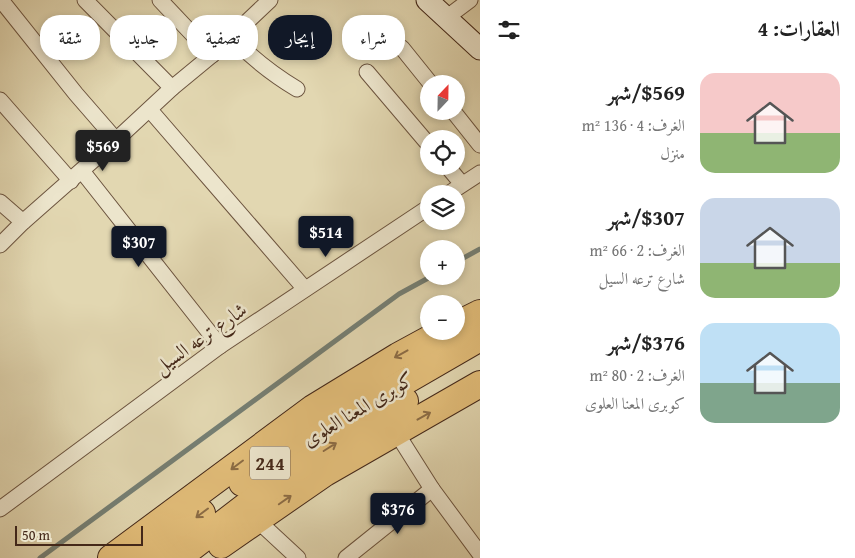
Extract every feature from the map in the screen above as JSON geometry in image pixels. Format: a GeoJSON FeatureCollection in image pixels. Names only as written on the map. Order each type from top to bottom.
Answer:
{"type":"FeatureCollection","features":[{"type":"Feature","properties":{"kind":"highway"},"geometry":{"type":"LineString","coordinates":[[465,320],[480,313]]}},
{"type":"Feature","properties":{"kind":"highway","name":"كوبرى المعنا العلوى"},"geometry":{"type":"LineString","coordinates":[[178,558],[285,476],[480,338]]}},
{"type":"Feature","properties":{"kind":"highway"},"geometry":{"type":"LineString","coordinates":[[111,558],[313,408],[428,340]]}},
{"type":"Feature","properties":{"kind":"highway","name":"كوبرى المعنا العلوى"},"geometry":{"type":"LineString","coordinates":[[144,558],[232,490],[323,428],[480,359]]}},
{"type":"Feature","properties":{"kind":"highway"},"geometry":{"type":"LineString","coordinates":[[202,558],[324,473],[480,384]]}},
{"type":"Feature","properties":{"kind":"street"},"geometry":{"type":"LineString","coordinates":[[1,0],[76,94],[116,140]]}},
{"type":"Feature","properties":{"kind":"street"},"geometry":{"type":"LineString","coordinates":[[85,0],[172,88]]}},
{"type":"Feature","properties":{"kind":"street"},"geometry":{"type":"LineString","coordinates":[[160,0],[187,29]]}},
{"type":"Feature","properties":{"kind":"street"},"geometry":{"type":"LineString","coordinates":[[255,15],[270,0]]}},
{"type":"Feature","properties":{"kind":"street"},"geometry":{"type":"LineString","coordinates":[[427,0],[480,49]]}},
{"type":"Feature","properties":{"kind":"street"},"geometry":{"type":"LineString","coordinates":[[446,18],[470,0]]}},
{"type":"Feature","properties":{"kind":"street"},"geometry":{"type":"LineString","coordinates":[[405,52],[424,75]]}},
{"type":"Feature","properties":{"kind":"street"},"geometry":{"type":"LineString","coordinates":[[0,245],[172,88],[206,60]]}},
{"type":"Feature","properties":{"kind":"street"},"geometry":{"type":"LineString","coordinates":[[254,60],[275,76],[297,89]]}},
{"type":"Feature","properties":{"kind":"street"},"geometry":{"type":"LineString","coordinates":[[366,72],[420,135]]}},
{"type":"Feature","properties":{"kind":"street"},"geometry":{"type":"LineString","coordinates":[[0,100],[71,181]]}},
{"type":"Feature","properties":{"kind":"street"},"geometry":{"type":"LineString","coordinates":[[150,110],[305,290]]}},
{"type":"Feature","properties":{"kind":"street"},"geometry":{"type":"LineString","coordinates":[[460,120],[480,145]]}},
{"type":"Feature","properties":{"kind":"street"},"geometry":{"type":"LineString","coordinates":[[82,171],[220,346]]}},
{"type":"Feature","properties":{"kind":"street"},"geometry":{"type":"LineString","coordinates":[[454,175],[462,184],[480,173]]}},
{"type":"Feature","properties":{"kind":"street"},"geometry":{"type":"LineString","coordinates":[[0,202],[23,222]]}},
{"type":"Feature","properties":{"kind":"street","name":"شارع ترعه السيل"},"geometry":{"type":"LineString","coordinates":[[0,509],[220,346],[420,213]]}},
{"type":"Feature","properties":{"kind":"street"},"geometry":{"type":"LineString","coordinates":[[396,432],[432,489],[480,554]]}},
{"type":"Feature","properties":{"kind":"street"},"geometry":{"type":"LineString","coordinates":[[346,558],[432,489]]}},
{"type":"Feature","properties":{"kind":"street"},"geometry":{"type":"LineString","coordinates":[[257,520],[298,558]]}},
{"type":"Feature","properties":{"kind":"waterway"},"geometry":{"type":"LineString","coordinates":[[465,257],[480,249]]}},
{"type":"Feature","properties":{"kind":"waterway"},"geometry":{"type":"LineString","coordinates":[[40,558],[399,294],[420,283]]}}]}
